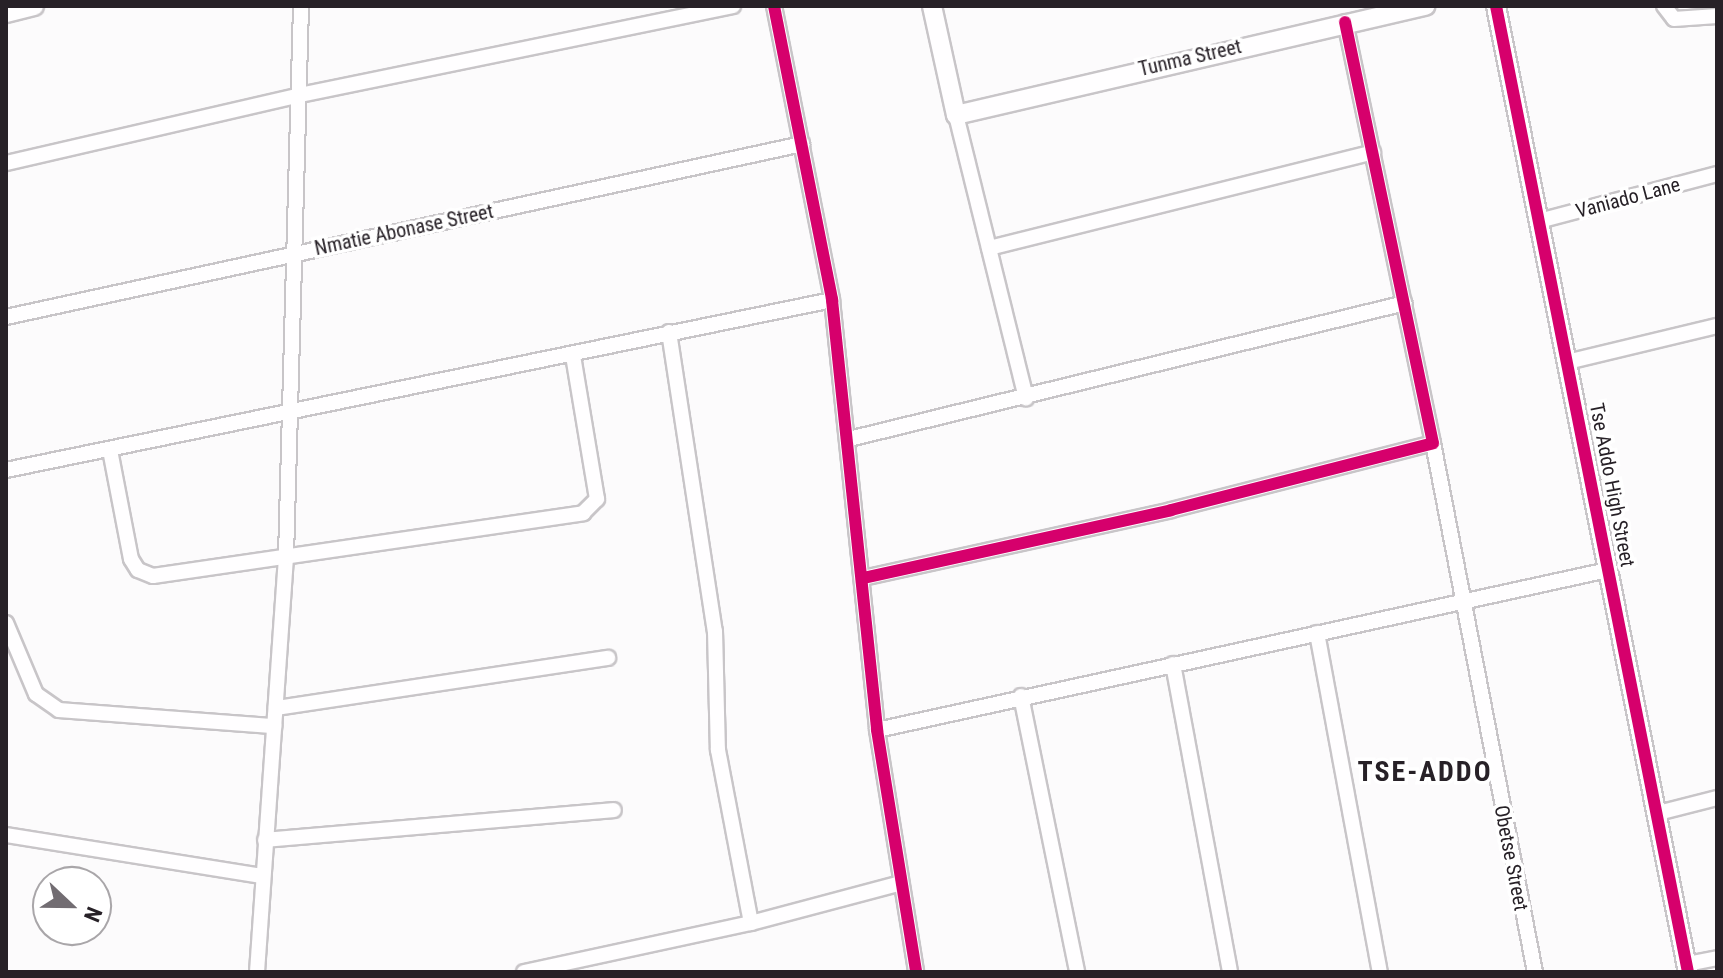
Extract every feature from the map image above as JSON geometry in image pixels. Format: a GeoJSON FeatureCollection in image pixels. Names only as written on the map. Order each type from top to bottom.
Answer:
{"type":"FeatureCollection","features":[{"type":"Feature","properties":{"kind":"street"},"geometry":{"type":"LineString","coordinates":[[6,13],[34,6]]}},
{"type":"Feature","properties":{"kind":"street"},"geometry":{"type":"LineString","coordinates":[[257,972],[286,557],[298,253],[301,6]]}},
{"type":"Feature","properties":{"kind":"street"},"geometry":{"type":"LineString","coordinates":[[6,163],[300,95],[733,6]]}},
{"type":"Feature","properties":{"kind":"street"},"geometry":{"type":"LineString","coordinates":[[774,6],[832,300],[849,439],[877,730],[898,884],[916,972]]}},
{"type":"Feature","properties":{"kind":"street"},"geometry":{"type":"LineString","coordinates":[[932,6],[1026,398]]}},
{"type":"Feature","properties":{"kind":"street","name":"Tunma Street"},"geometry":{"type":"LineString","coordinates":[[956,115],[1345,22],[1426,6]]}},
{"type":"Feature","properties":{"kind":"street","name":"Tse Addo High Street"},"geometry":{"type":"LineString","coordinates":[[1496,6],[1688,968]]}},
{"type":"Feature","properties":{"kind":"street"},"geometry":{"type":"LineString","coordinates":[[1664,6],[1674,19],[1717,16]]}},
{"type":"Feature","properties":{"kind":"street","name":"Obetse Street"},"geometry":{"type":"LineString","coordinates":[[1345,22],[1405,303],[1535,972]]}},
{"type":"Feature","properties":{"kind":"street","name":"Nmatie Abonase Street"},"geometry":{"type":"LineString","coordinates":[[6,317],[802,144]]}},
{"type":"Feature","properties":{"kind":"street"},"geometry":{"type":"LineString","coordinates":[[989,248],[1373,152]]}},
{"type":"Feature","properties":{"kind":"street","name":"Vaniado Lane"},"geometry":{"type":"LineString","coordinates":[[1539,221],[1717,174]]}},
{"type":"Feature","properties":{"kind":"street"},"geometry":{"type":"LineString","coordinates":[[6,470],[291,410],[573,356],[669,332],[832,300]]}},
{"type":"Feature","properties":{"kind":"street"},"geometry":{"type":"LineString","coordinates":[[849,439],[1405,303]]}},
{"type":"Feature","properties":{"kind":"street"},"geometry":{"type":"LineString","coordinates":[[1567,362],[1717,326]]}},
{"type":"Feature","properties":{"kind":"street"},"geometry":{"type":"LineString","coordinates":[[669,332],[715,631],[718,750],[751,923]]}},
{"type":"Feature","properties":{"kind":"street"},"geometry":{"type":"LineString","coordinates":[[110,450],[131,559],[138,570],[153,576],[591,508],[597,499],[573,356]]}},
{"type":"Feature","properties":{"kind":"street"},"geometry":{"type":"LineString","coordinates":[[863,578],[1171,510],[1433,443]]}},
{"type":"Feature","properties":{"kind":"street"},"geometry":{"type":"LineString","coordinates":[[877,730],[1021,696],[1608,570]]}},
{"type":"Feature","properties":{"kind":"street"},"geometry":{"type":"LineString","coordinates":[[6,623],[36,694],[59,710],[274,726]]}},
{"type":"Feature","properties":{"kind":"street"},"geometry":{"type":"LineString","coordinates":[[1317,633],[1380,972]]}},
{"type":"Feature","properties":{"kind":"street"},"geometry":{"type":"LineString","coordinates":[[276,708],[608,658]]}},
{"type":"Feature","properties":{"kind":"street"},"geometry":{"type":"LineString","coordinates":[[1173,664],[1230,972]]}},
{"type":"Feature","properties":{"kind":"street"},"geometry":{"type":"LineString","coordinates":[[1021,696],[1077,972]]}},
{"type":"Feature","properties":{"kind":"street"},"geometry":{"type":"LineString","coordinates":[[1658,813],[1717,798]]}},
{"type":"Feature","properties":{"kind":"street"},"geometry":{"type":"LineString","coordinates":[[265,840],[614,810]]}},
{"type":"Feature","properties":{"kind":"street"},"geometry":{"type":"LineString","coordinates":[[6,835],[263,876]]}},
{"type":"Feature","properties":{"kind":"street"},"geometry":{"type":"LineString","coordinates":[[524,972],[751,923],[898,884]]}},
{"type":"Feature","properties":{"kind":"street"},"geometry":{"type":"LineString","coordinates":[[1688,968],[1717,958]]}},
{"type":"Feature","properties":{"kind":"cycle path"},"geometry":{"type":"LineString","coordinates":[[774,6],[832,300],[877,730],[916,972]]}},
{"type":"Feature","properties":{"kind":"cycle path"},"geometry":{"type":"LineString","coordinates":[[1496,6],[1688,972]]}},
{"type":"Feature","properties":{"kind":"cycle path"},"geometry":{"type":"LineString","coordinates":[[863,578],[1171,510],[1433,443],[1345,22]]}},
{"type":"Feature","properties":{"kind":"district","name":"TSE-ADDO"},"geometry":{"type":"Point","coordinates":[1425,772]}}]}
